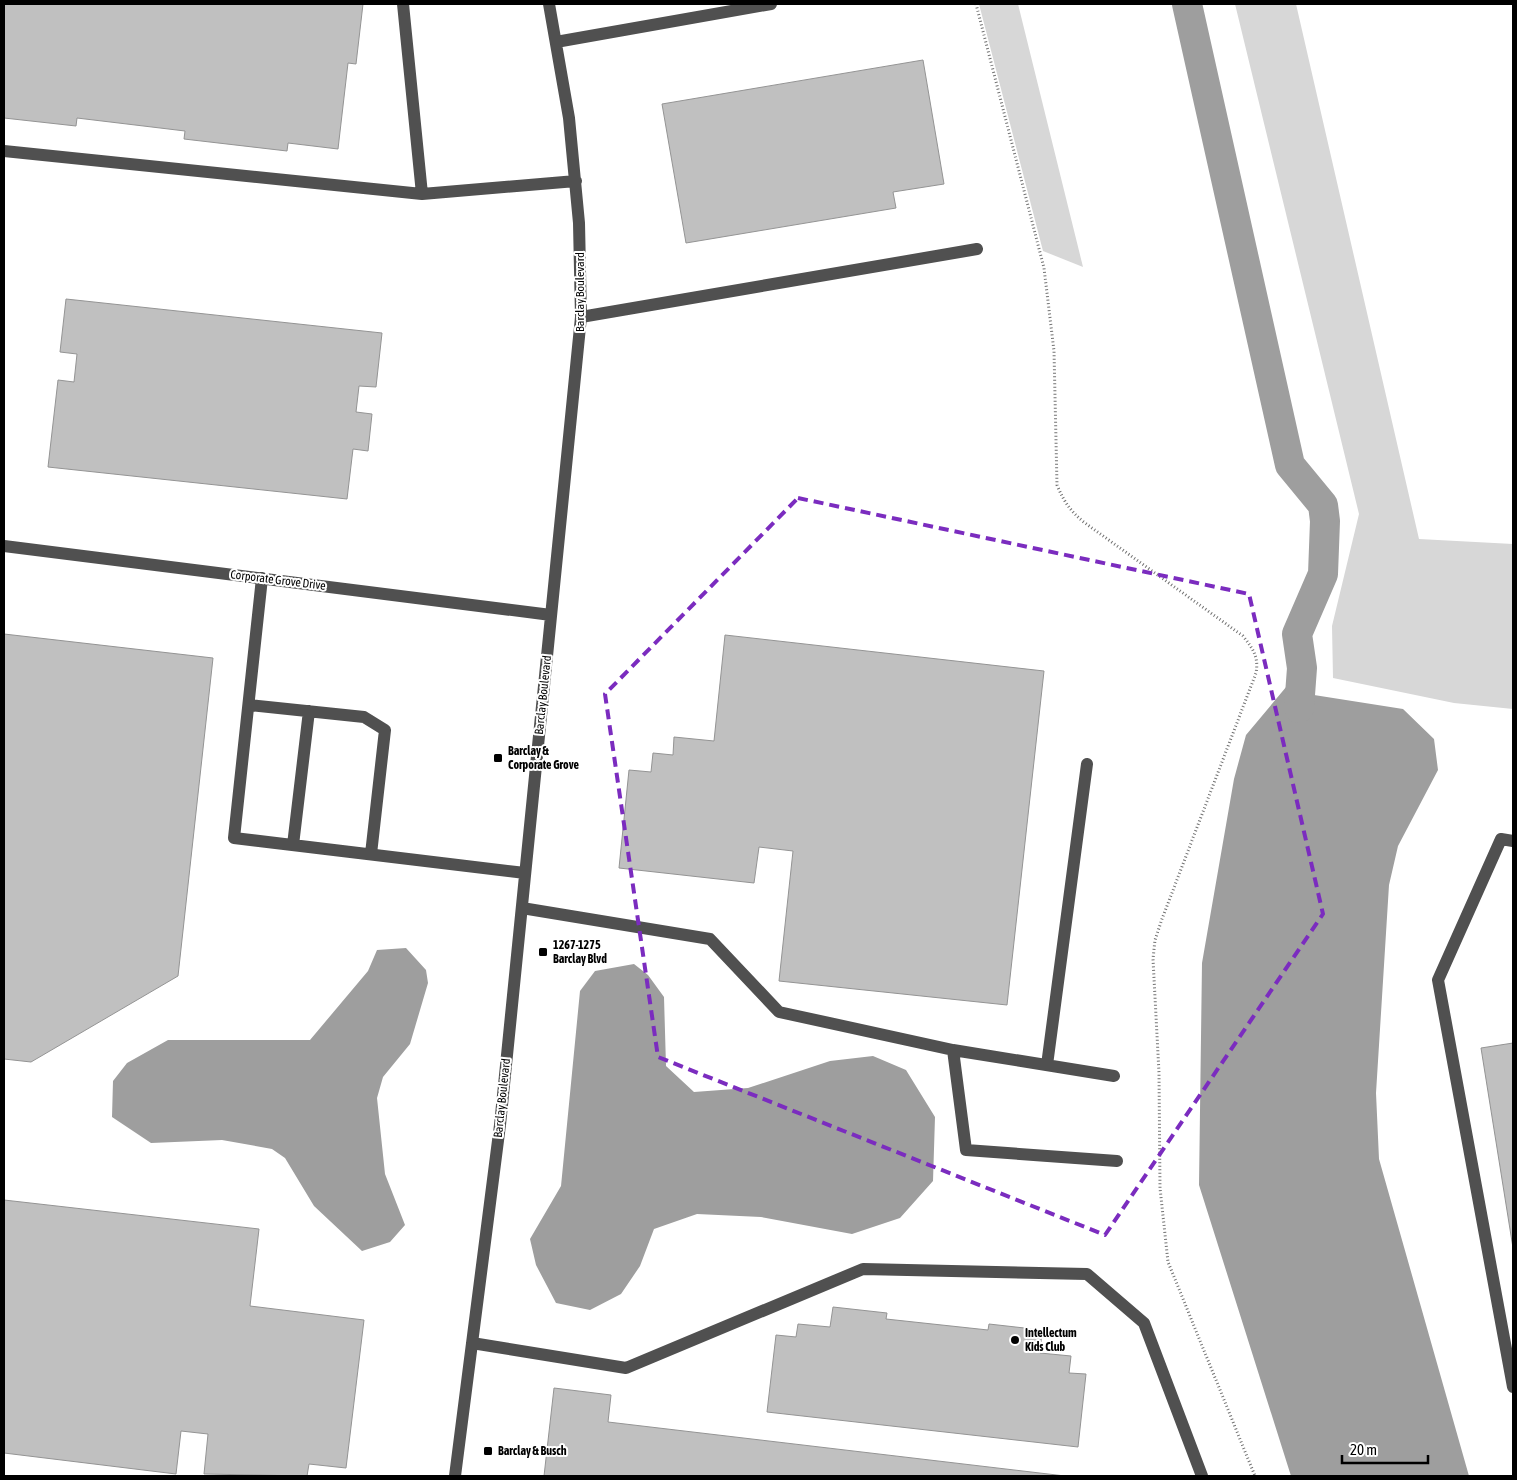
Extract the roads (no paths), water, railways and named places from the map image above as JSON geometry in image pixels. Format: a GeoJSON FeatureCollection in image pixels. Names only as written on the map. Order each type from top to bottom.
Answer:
{"type":"FeatureCollection","features":[{"type":"Feature","properties":{"kind":"street"},"geometry":{"type":"LineString","coordinates":[[403,4],[422,194]]}},
{"type":"Feature","properties":{"kind":"street","name":"Barclay Boulevard"},"geometry":{"type":"LineString","coordinates":[[456,1476],[500,1125],[582,318],[579,223],[570,118],[549,4]]}},
{"type":"Feature","properties":{"kind":"street"},"geometry":{"type":"LineString","coordinates":[[556,42],[771,4]]}},
{"type":"Feature","properties":{"kind":"street"},"geometry":{"type":"LineString","coordinates":[[4,151],[422,194],[576,181]]}},
{"type":"Feature","properties":{"kind":"street"},"geometry":{"type":"LineString","coordinates":[[582,318],[977,249]]}},
{"type":"Feature","properties":{"kind":"street","name":"Corporate Grove Drive"},"geometry":{"type":"LineString","coordinates":[[4,546],[551,615]]}},
{"type":"Feature","properties":{"kind":"street"},"geometry":{"type":"LineString","coordinates":[[262,578],[234,838],[525,873]]}},
{"type":"Feature","properties":{"kind":"street"},"geometry":{"type":"LineString","coordinates":[[249,705],[364,716],[385,730],[371,854]]}},
{"type":"Feature","properties":{"kind":"street"},"geometry":{"type":"LineString","coordinates":[[293,845],[309,711]]}},
{"type":"Feature","properties":{"kind":"street"},"geometry":{"type":"LineString","coordinates":[[1047,1065],[1087,764]]}},
{"type":"Feature","properties":{"kind":"street"},"geometry":{"type":"LineString","coordinates":[[1513,841],[1501,839],[1438,980],[1513,1387]]}},
{"type":"Feature","properties":{"kind":"street"},"geometry":{"type":"LineString","coordinates":[[522,908],[710,939],[779,1012],[953,1050],[1114,1076]]}},
{"type":"Feature","properties":{"kind":"street"},"geometry":{"type":"LineString","coordinates":[[953,1050],[966,1150],[1117,1161]]}},
{"type":"Feature","properties":{"kind":"street"},"geometry":{"type":"LineString","coordinates":[[472,1343],[626,1368],[863,1269],[1087,1274],[1144,1323],[1202,1476]]}},
{"type":"Feature","properties":{"kind":"waterway"},"geometry":{"type":"LineString","coordinates":[[1187,4],[1290,465],[1323,505],[1325,521],[1323,574],[1297,634],[1302,668],[1299,708]]}},
{"type":"Feature","properties":{"kind":"place","name":"Barclay & Corporate Grove"},"geometry":{"type":"Point","coordinates":[498,758]}},
{"type":"Feature","properties":{"kind":"place","name":"1267-1275 Barclay Blvd"},"geometry":{"type":"Point","coordinates":[543,952]}},
{"type":"Feature","properties":{"kind":"place","name":"Intellectum Kids Club"},"geometry":{"type":"Point","coordinates":[1015,1340]}},
{"type":"Feature","properties":{"kind":"place","name":"Barclay & Busch"},"geometry":{"type":"Point","coordinates":[488,1451]}}]}
